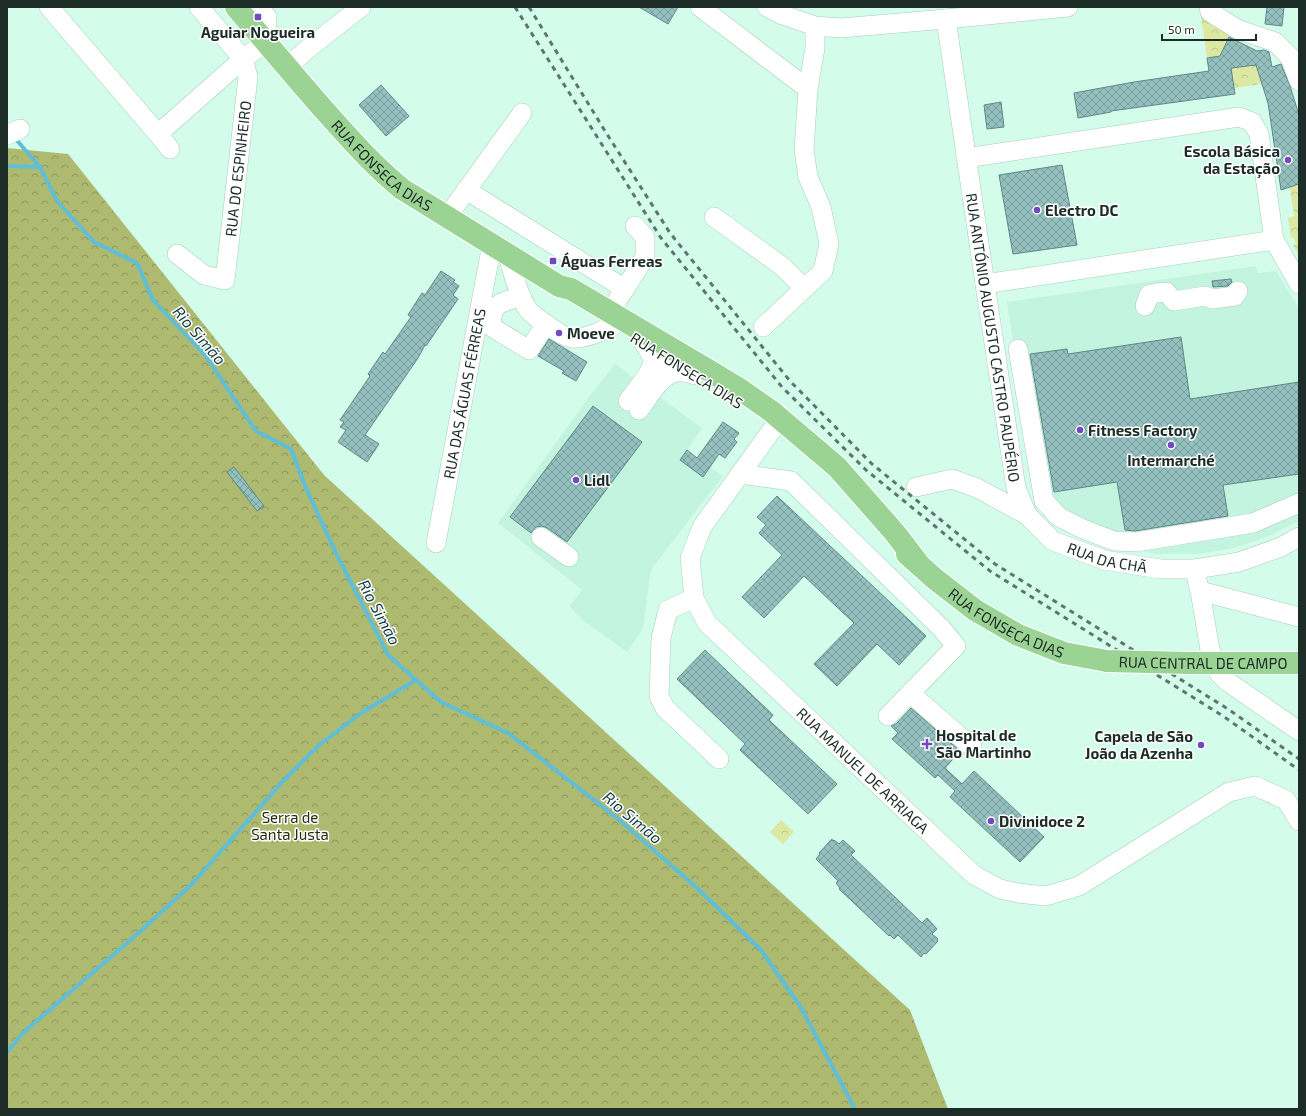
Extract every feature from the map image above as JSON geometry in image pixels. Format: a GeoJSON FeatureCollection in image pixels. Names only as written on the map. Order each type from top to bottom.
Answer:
{"type":"FeatureCollection","features":[{"type":"Feature","properties":{"kind":"main road","name":"RUA FONSECA DIAS"},"geometry":{"type":"LineString","coordinates":[[236,7],[358,148],[402,189],[559,286],[566,295],[613,317],[648,340],[722,378],[772,419],[846,491],[885,535],[935,579],[975,610],[1018,635],[1064,653],[1106,661]]}},
{"type":"Feature","properties":{"kind":"main road","name":"RUA FONSECA DIAS"},"geometry":{"type":"LineString","coordinates":[[648,340],[662,368],[695,375],[746,406],[772,419],[811,444],[845,476],[895,533],[918,563]]}},
{"type":"Feature","properties":{"kind":"main road","name":"RUA CENTRAL DE CAMPO"},"geometry":{"type":"LineString","coordinates":[[1106,661],[1299,663]]}},
{"type":"Feature","properties":{"kind":"street"},"geometry":{"type":"LineString","coordinates":[[49,7],[170,149]]}},
{"type":"Feature","properties":{"kind":"street"},"geometry":{"type":"LineString","coordinates":[[199,7],[243,59]]}},
{"type":"Feature","properties":{"kind":"street"},"geometry":{"type":"LineString","coordinates":[[158,134],[243,59],[266,42],[267,17],[258,7]]}},
{"type":"Feature","properties":{"kind":"street"},"geometry":{"type":"LineString","coordinates":[[287,67],[310,47],[362,7]]}},
{"type":"Feature","properties":{"kind":"street"},"geometry":{"type":"LineString","coordinates":[[700,7],[808,89]]}},
{"type":"Feature","properties":{"kind":"street"},"geometry":{"type":"LineString","coordinates":[[767,7],[780,14],[815,26],[841,28],[922,14],[946,19],[1068,7]]}},
{"type":"Feature","properties":{"kind":"street"},"geometry":{"type":"LineString","coordinates":[[1209,7],[1210,12],[1237,29],[1274,42],[1290,57],[1299,81]]}},
{"type":"Feature","properties":{"kind":"street","name":"RUA ANTÓNIO AUGUSTO CASTRO PAUPÉRIO"},"geometry":{"type":"LineString","coordinates":[[946,19],[1016,488],[1027,515]]}},
{"type":"Feature","properties":{"kind":"street"},"geometry":{"type":"LineString","coordinates":[[763,327],[823,271],[829,244],[821,207],[808,177],[804,150],[808,89],[815,48],[815,26]]}},
{"type":"Feature","properties":{"kind":"street","name":"RUA DO ESPINHEIRO"},"geometry":{"type":"LineString","coordinates":[[177,254],[204,275],[225,280],[248,77],[243,59]]}},
{"type":"Feature","properties":{"kind":"street"},"geometry":{"type":"LineString","coordinates":[[447,217],[522,113]]}},
{"type":"Feature","properties":{"kind":"street"},"geometry":{"type":"LineString","coordinates":[[966,158],[1238,117],[1252,122],[1259,134],[1274,240],[1299,284]]}},
{"type":"Feature","properties":{"kind":"street"},"geometry":{"type":"LineString","coordinates":[[466,190],[625,289]]}},
{"type":"Feature","properties":{"kind":"street"},"geometry":{"type":"LineString","coordinates":[[714,217],[783,267],[804,288]]}},
{"type":"Feature","properties":{"kind":"street"},"geometry":{"type":"LineString","coordinates":[[499,249],[527,308],[536,318],[570,338],[579,338],[604,331],[613,317],[625,289],[645,257],[645,237],[635,226]]}},
{"type":"Feature","properties":{"kind":"street"},"geometry":{"type":"LineString","coordinates":[[985,284],[1274,240]]}},
{"type":"Feature","properties":{"kind":"street","name":"RUA DAS ÁGUAS FÉRREAS"},"geometry":{"type":"LineString","coordinates":[[436,543],[499,249]]}},
{"type":"Feature","properties":{"kind":"street"},"geometry":{"type":"LineString","coordinates":[[1145,306],[1149,296],[1156,292],[1166,292],[1174,301],[1205,296],[1211,289],[1234,286],[1241,296]]}},
{"type":"Feature","properties":{"kind":"street"},"geometry":{"type":"LineString","coordinates":[[521,296],[500,303],[494,308],[490,326],[529,350],[546,324]]}},
{"type":"Feature","properties":{"kind":"street"},"geometry":{"type":"LineString","coordinates":[[1018,349],[1044,501],[1059,517],[1083,529],[1114,541],[1136,542],[1253,523],[1299,503]]}},
{"type":"Feature","properties":{"kind":"street"},"geometry":{"type":"LineString","coordinates":[[633,406],[662,368],[675,359],[700,372],[722,378]]}},
{"type":"Feature","properties":{"kind":"street","name":"RUA MANUEL DE ARRIAGA"},"geometry":{"type":"LineString","coordinates":[[772,419],[740,474],[702,527],[690,558],[694,598],[707,623],[974,875],[1000,889],[1018,893],[1046,896],[1079,886],[1229,792],[1255,786],[1286,800],[1299,821]]}},
{"type":"Feature","properties":{"kind":"street"},"geometry":{"type":"LineString","coordinates":[[740,474],[791,481],[941,628],[956,646],[888,716]]}},
{"type":"Feature","properties":{"kind":"street","name":"RUA DA CHÃ"},"geometry":{"type":"LineString","coordinates":[[916,487],[952,479],[977,488],[1027,515],[1053,541],[1104,560],[1160,570],[1195,569],[1239,562],[1282,547],[1299,537]]}},
{"type":"Feature","properties":{"kind":"street"},"geometry":{"type":"LineString","coordinates":[[541,538],[569,557]]}},
{"type":"Feature","properties":{"kind":"street"},"geometry":{"type":"LineString","coordinates":[[1195,569],[1210,650],[1219,673],[1228,682],[1299,731]]}},
{"type":"Feature","properties":{"kind":"street"},"geometry":{"type":"LineString","coordinates":[[1200,591],[1299,617]]}},
{"type":"Feature","properties":{"kind":"street"},"geometry":{"type":"LineString","coordinates":[[694,598],[668,610],[661,638],[659,696],[665,708],[719,759]]}},
{"type":"Feature","properties":{"kind":"street"},"geometry":{"type":"LineString","coordinates":[[910,693],[972,747]]}},
{"type":"Feature","properties":{"kind":"shaded area"},"geometry":{"type":"Polygon","coordinates":[[[1256,266],[1258,273],[1276,271],[1299,308],[1299,521],[1269,536],[1234,548],[1198,554],[1156,554],[1111,545],[1038,506],[1007,302],[1256,266]]]}},
{"type":"Feature","properties":{"kind":"shaded area"},"geometry":{"type":"Polygon","coordinates":[[[615,364],[702,428],[680,460],[703,477],[710,467],[723,476],[653,567],[650,574],[643,629],[627,652],[581,619],[570,606],[582,590],[498,523],[589,397],[615,364]]]}},
{"type":"Feature","properties":{"kind":"green space"},"geometry":{"type":"Polygon","coordinates":[[[1211,15],[1233,29],[1225,45],[1236,54],[1207,58],[1201,17],[1211,15]]]}},
{"type":"Feature","properties":{"kind":"green space"},"geometry":{"type":"Polygon","coordinates":[[[1262,64],[1263,70],[1258,72],[1262,84],[1234,88],[1231,68],[1262,64]]]}},
{"type":"Feature","properties":{"kind":"green space","name":"Serra de Santa Justa"},"geometry":{"type":"Polygon","coordinates":[[[7,148],[68,154],[324,475],[910,1010],[948,1109],[7,1109],[7,148]]]}},
{"type":"Feature","properties":{"kind":"green space"},"geometry":{"type":"Polygon","coordinates":[[[1288,177],[1299,184],[1299,256],[1293,245],[1296,243],[1293,237],[1291,238],[1288,218],[1294,216],[1288,177]]]}},
{"type":"Feature","properties":{"kind":"green space"},"geometry":{"type":"Polygon","coordinates":[[[781,820],[794,832],[783,844],[770,832],[781,820]]]}},
{"type":"Feature","properties":{"kind":"building"},"geometry":{"type":"Polygon","coordinates":[[[639,7],[678,7],[668,24],[639,7]]]}},
{"type":"Feature","properties":{"kind":"building"},"geometry":{"type":"Polygon","coordinates":[[[1267,7],[1284,7],[1282,26],[1265,24],[1267,7]]]}},
{"type":"Feature","properties":{"kind":"building"},"geometry":{"type":"Polygon","coordinates":[[[1229,37],[1257,51],[1264,50],[1269,52],[1272,67],[1281,64],[1299,115],[1299,184],[1281,190],[1268,103],[1256,65],[1231,68],[1235,94],[1111,111],[1078,118],[1074,93],[1134,82],[1209,71],[1207,58],[1220,56],[1229,37]]]}},
{"type":"Feature","properties":{"kind":"building"},"geometry":{"type":"Polygon","coordinates":[[[381,85],[409,116],[386,136],[359,105],[381,85]]]}},
{"type":"Feature","properties":{"kind":"building"},"geometry":{"type":"Polygon","coordinates":[[[1001,102],[1004,127],[987,129],[984,105],[1001,102]]]}},
{"type":"Feature","properties":{"kind":"building","name":"Electro DC"},"geometry":{"type":"Polygon","coordinates":[[[1062,165],[1077,245],[1013,254],[999,175],[1062,165]]]}},
{"type":"Feature","properties":{"kind":"building"},"geometry":{"type":"Polygon","coordinates":[[[441,271],[455,280],[453,282],[459,286],[453,295],[458,299],[426,346],[425,345],[418,358],[365,435],[379,444],[367,462],[338,442],[346,430],[340,427],[344,422],[340,420],[370,376],[368,374],[383,352],[385,354],[411,317],[408,315],[422,293],[425,295],[441,271]]]}},
{"type":"Feature","properties":{"kind":"building"},"geometry":{"type":"Polygon","coordinates":[[[1231,279],[1232,282],[1228,286],[1213,287],[1212,281],[1231,279]]]}},
{"type":"Feature","properties":{"kind":"building","name":"Intermarché"},"geometry":{"type":"Polygon","coordinates":[[[1181,337],[1190,399],[1299,382],[1299,474],[1223,485],[1228,516],[1135,531],[1125,530],[1117,482],[1054,492],[1030,354],[1067,349],[1068,354],[1181,337]]]}},
{"type":"Feature","properties":{"kind":"building"},"geometry":{"type":"Polygon","coordinates":[[[549,339],[587,362],[576,381],[562,373],[564,371],[538,356],[549,339]]]}},
{"type":"Feature","properties":{"kind":"building","name":"Lidl"},"geometry":{"type":"Polygon","coordinates":[[[593,406],[642,442],[567,542],[542,526],[536,527],[531,533],[510,517],[593,406]]]}},
{"type":"Feature","properties":{"kind":"building"},"geometry":{"type":"Polygon","coordinates":[[[723,422],[739,433],[734,439],[737,442],[725,458],[719,454],[703,477],[680,460],[687,450],[697,458],[723,422]]]}},
{"type":"Feature","properties":{"kind":"building"},"geometry":{"type":"Polygon","coordinates":[[[234,467],[264,506],[257,511],[227,472],[234,467]]]}},
{"type":"Feature","properties":{"kind":"building"},"geometry":{"type":"Polygon","coordinates":[[[777,496],[926,636],[899,665],[877,644],[837,686],[814,664],[854,623],[804,576],[764,618],[742,597],[782,555],[759,533],[766,525],[757,517],[777,496]]]}},
{"type":"Feature","properties":{"kind":"building"},"geometry":{"type":"Polygon","coordinates":[[[705,650],[773,715],[769,720],[837,784],[808,814],[740,750],[745,744],[677,679],[705,650]]]}},
{"type":"Feature","properties":{"kind":"building"},"geometry":{"type":"Polygon","coordinates":[[[911,708],[960,751],[945,768],[962,784],[974,771],[1044,837],[1020,862],[950,797],[955,791],[938,775],[935,778],[892,739],[898,733],[891,726],[896,724],[911,708]]]}},
{"type":"Feature","properties":{"kind":"building"},"geometry":{"type":"Polygon","coordinates":[[[832,839],[839,844],[843,840],[855,851],[851,855],[922,923],[927,918],[937,929],[932,934],[938,939],[938,941],[926,954],[924,953],[921,957],[898,935],[894,939],[890,935],[889,936],[839,889],[840,888],[836,883],[838,881],[816,859],[820,854],[819,853],[832,839]]]}},
{"type":"Feature","properties":{"kind":"waterway"},"geometry":{"type":"LineString","coordinates":[[14,137],[40,167]]}},
{"type":"Feature","properties":{"kind":"waterway","name":"Rio Simão"},"geometry":{"type":"LineString","coordinates":[[7,166],[40,167],[57,201],[94,242],[137,263],[153,300],[205,355],[256,431],[291,449],[306,488],[335,551],[388,655],[441,702],[508,733],[617,818],[696,887],[761,950],[800,1006],[855,1109]]}},
{"type":"Feature","properties":{"kind":"waterway"},"geometry":{"type":"LineString","coordinates":[[7,1052],[24,1032],[135,936],[191,885],[284,780],[318,746],[361,713],[416,680]]}},
{"type":"Feature","properties":{"kind":"railway"},"geometry":{"type":"LineString","coordinates":[[515,7],[661,238],[782,387],[866,470],[990,571],[1223,716],[1299,770]]}},
{"type":"Feature","properties":{"kind":"railway"},"geometry":{"type":"LineString","coordinates":[[529,7],[670,233],[790,381],[872,464],[995,564],[1228,709],[1299,759]]}},
{"type":"Feature","properties":{"kind":"place","name":"Aguiar Nogueira"},"geometry":{"type":"Point","coordinates":[258,17]}},
{"type":"Feature","properties":{"kind":"place","name":"Escola Básica da Estação"},"geometry":{"type":"Point","coordinates":[1288,160]}},
{"type":"Feature","properties":{"kind":"place","name":"Electro DC"},"geometry":{"type":"Point","coordinates":[1037,210]}},
{"type":"Feature","properties":{"kind":"place","name":"Águas Ferreas"},"geometry":{"type":"Point","coordinates":[553,261]}},
{"type":"Feature","properties":{"kind":"place","name":"Moeve"},"geometry":{"type":"Point","coordinates":[559,333]}},
{"type":"Feature","properties":{"kind":"place","name":"Fitness Factory"},"geometry":{"type":"Point","coordinates":[1080,430]}},
{"type":"Feature","properties":{"kind":"place","name":"Intermarché"},"geometry":{"type":"Point","coordinates":[1171,445]}},
{"type":"Feature","properties":{"kind":"place","name":"Lidl"},"geometry":{"type":"Point","coordinates":[576,480]}},
{"type":"Feature","properties":{"kind":"place","name":"Hospital de São Martinho"},"geometry":{"type":"Point","coordinates":[927,744]}},
{"type":"Feature","properties":{"kind":"place","name":"Capela de São João da Azenha"},"geometry":{"type":"Point","coordinates":[1201,745]}},
{"type":"Feature","properties":{"kind":"place","name":"Divinidoce 2"},"geometry":{"type":"Point","coordinates":[991,821]}}]}
